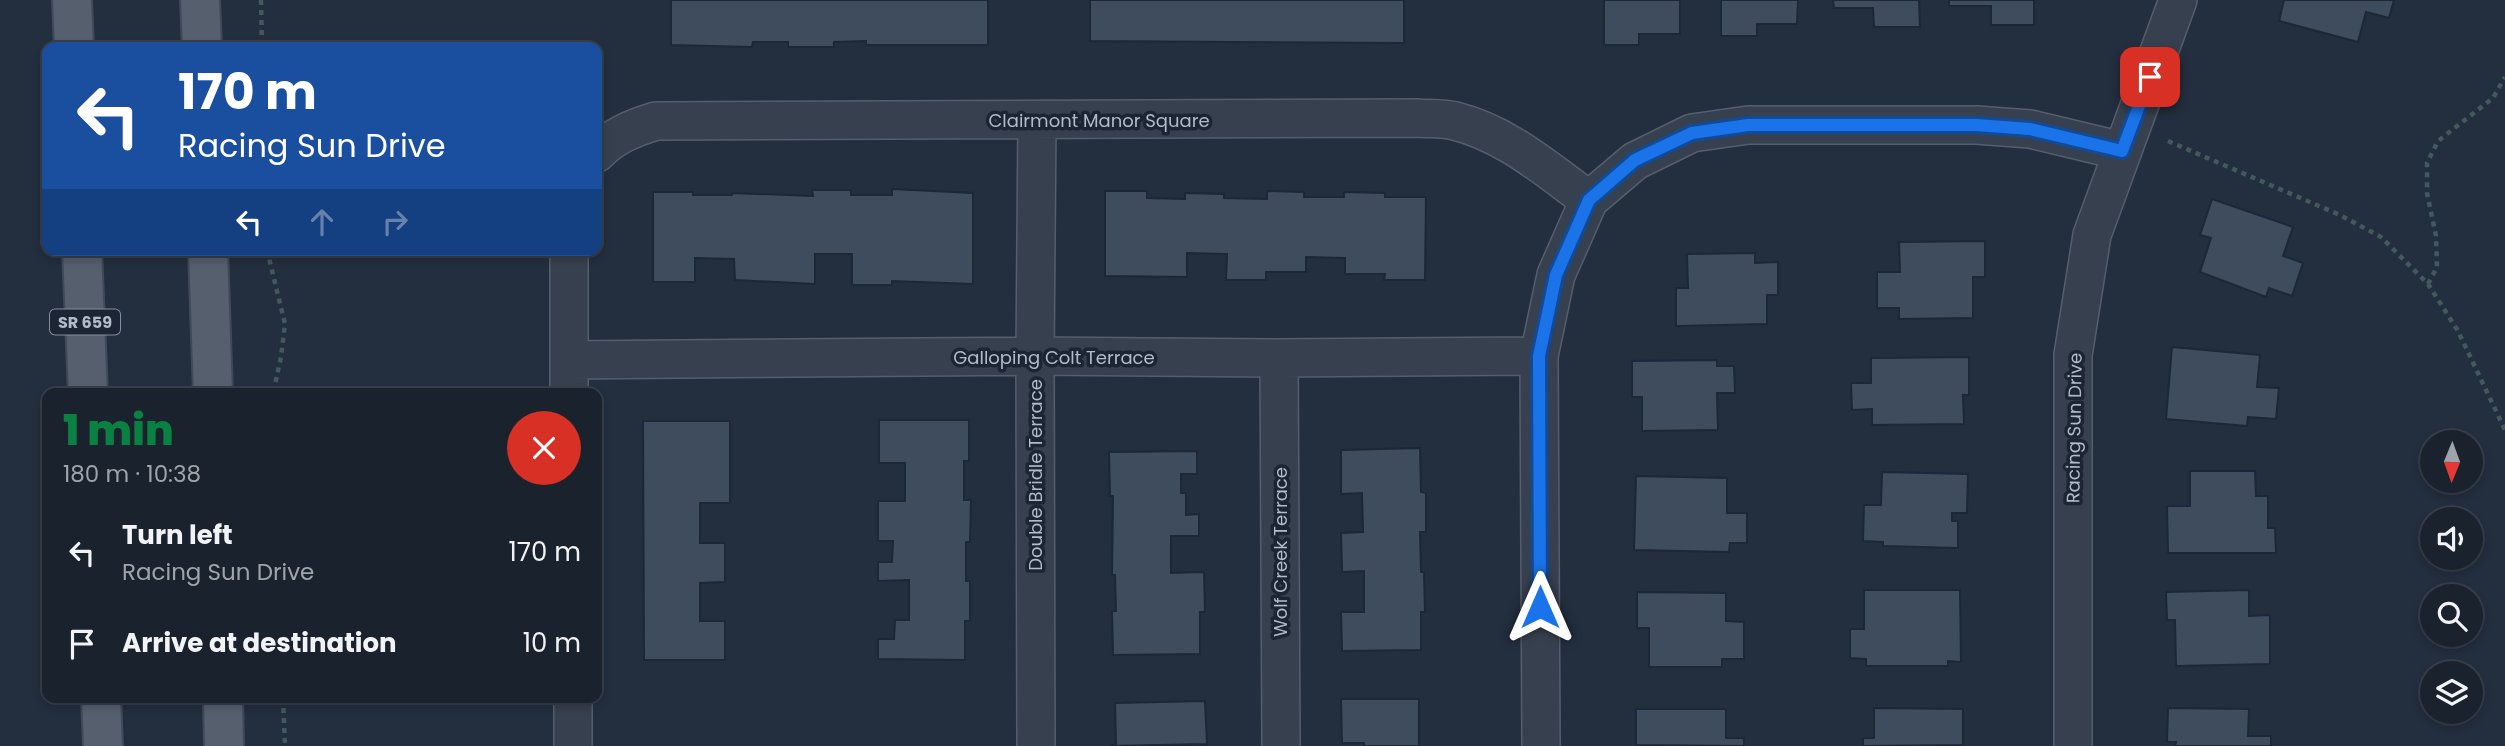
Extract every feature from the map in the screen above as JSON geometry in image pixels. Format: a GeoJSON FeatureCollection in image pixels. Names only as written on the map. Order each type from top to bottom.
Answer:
{"type":"FeatureCollection","features":[{"type":"Feature","properties":{"kind":"main road"},"geometry":{"type":"LineString","coordinates":[[72,0],[74,42]]}},
{"type":"Feature","properties":{"kind":"main road"},"geometry":{"type":"LineString","coordinates":[[201,0],[202,42]]}},
{"type":"Feature","properties":{"kind":"main road","name":"SR 659"},"geometry":{"type":"LineString","coordinates":[[82,256],[88,388]]}},
{"type":"Feature","properties":{"kind":"main road"},"geometry":{"type":"LineString","coordinates":[[208,256],[213,388]]}},
{"type":"Feature","properties":{"kind":"main road"},"geometry":{"type":"LineString","coordinates":[[101,703],[103,746]]}},
{"type":"Feature","properties":{"kind":"main road"},"geometry":{"type":"LineString","coordinates":[[223,703],[224,746]]}},
{"type":"Feature","properties":{"kind":"street","name":"Racing Sun Drive"},"geometry":{"type":"LineString","coordinates":[[2073,746],[2073,355],[2092,235],[2178,0]]}},
{"type":"Feature","properties":{"kind":"street","name":"Clairmont Manor Square"},"geometry":{"type":"LineString","coordinates":[[602,148],[630,129],[656,121],[1453,120],[1489,132],[1523,151],[1589,200]]}},
{"type":"Feature","properties":{"kind":"street","name":"Double Bridle Terrace"},"geometry":{"type":"LineString","coordinates":[[1036,746],[1037,121]]}},
{"type":"Feature","properties":{"kind":"street"},"geometry":{"type":"LineString","coordinates":[[1541,746],[1539,356],[1556,275],[1589,200],[1635,160],[1692,133],[1748,125],[1976,125],[2126,140]]}},
{"type":"Feature","properties":{"kind":"street"},"geometry":{"type":"LineString","coordinates":[[569,256],[569,377]]}},
{"type":"Feature","properties":{"kind":"street","name":"Galloping Colt Terrace"},"geometry":{"type":"LineString","coordinates":[[569,377],[1035,356],[1539,356]]}},
{"type":"Feature","properties":{"kind":"street","name":"Wolf Creek Terrace"},"geometry":{"type":"LineString","coordinates":[[1279,358],[1281,746]]}},
{"type":"Feature","properties":{"kind":"street"},"geometry":{"type":"LineString","coordinates":[[573,703],[573,746]]}},
{"type":"Feature","properties":{"kind":"path"},"geometry":{"type":"LineString","coordinates":[[261,0],[262,42]]}},
{"type":"Feature","properties":{"kind":"path"},"geometry":{"type":"LineString","coordinates":[[2428,284],[2437,267],[2437,236],[2427,193],[2427,163],[2438,141],[2493,98],[2505,77]]}},
{"type":"Feature","properties":{"kind":"path"},"geometry":{"type":"LineString","coordinates":[[2126,140],[2177,145],[2340,215],[2381,237],[2428,284],[2458,331],[2505,430]]}},
{"type":"Feature","properties":{"kind":"path"},"geometry":{"type":"LineString","coordinates":[[268,256],[285,324],[274,388]]}},
{"type":"Feature","properties":{"kind":"path"},"geometry":{"type":"LineString","coordinates":[[283,703],[285,746]]}},
{"type":"Feature","properties":{"kind":"building"},"geometry":{"type":"Polygon","coordinates":[[[671,0],[988,0],[988,45],[866,45],[866,41],[834,42],[834,47],[788,47],[788,42],[753,42],[752,47],[671,45],[671,0]]]}},
{"type":"Feature","properties":{"kind":"building"},"geometry":{"type":"Polygon","coordinates":[[[1090,0],[1404,0],[1404,43],[1090,41],[1090,0]]]}},
{"type":"Feature","properties":{"kind":"building"},"geometry":{"type":"Polygon","coordinates":[[[1604,0],[1680,0],[1680,34],[1639,34],[1639,45],[1604,45],[1604,0]]]}},
{"type":"Feature","properties":{"kind":"building"},"geometry":{"type":"Polygon","coordinates":[[[1721,0],[1798,0],[1797,24],[1757,24],[1757,36],[1721,36],[1721,0]]]}},
{"type":"Feature","properties":{"kind":"building"},"geometry":{"type":"Polygon","coordinates":[[[1833,0],[1919,0],[1920,27],[1874,27],[1873,8],[1834,8],[1833,0]]]}},
{"type":"Feature","properties":{"kind":"building"},"geometry":{"type":"Polygon","coordinates":[[[1949,0],[2034,0],[2034,25],[1991,25],[1991,6],[1949,6],[1949,0]]]}},
{"type":"Feature","properties":{"kind":"building"},"geometry":{"type":"Polygon","coordinates":[[[2284,0],[2394,0],[2389,18],[2366,12],[2358,42],[2279,21],[2284,0]]]}},
{"type":"Feature","properties":{"kind":"building"},"geometry":{"type":"Polygon","coordinates":[[[892,189],[973,193],[973,284],[892,281],[892,285],[852,285],[852,254],[815,254],[815,284],[735,280],[734,259],[695,258],[695,282],[653,282],[653,192],[813,196],[812,190],[851,190],[851,195],[892,195],[892,189]]]}},
{"type":"Feature","properties":{"kind":"building"},"geometry":{"type":"Polygon","coordinates":[[[1105,191],[1147,191],[1147,198],[1185,199],[1185,193],[1224,194],[1224,198],[1267,199],[1267,191],[1304,192],[1304,197],[1344,197],[1344,192],[1385,193],[1385,197],[1426,197],[1425,280],[1384,280],[1385,274],[1345,274],[1345,258],[1306,257],[1306,272],[1266,272],[1266,280],[1226,280],[1227,254],[1187,253],[1187,277],[1105,276],[1105,191]]]}},
{"type":"Feature","properties":{"kind":"building"},"geometry":{"type":"Polygon","coordinates":[[[2212,199],[2293,227],[2283,256],[2303,263],[2292,296],[2269,288],[2266,297],[2200,272],[2211,238],[2200,235],[2212,199]]]}},
{"type":"Feature","properties":{"kind":"building"},"geometry":{"type":"Polygon","coordinates":[[[1985,241],[1985,277],[1973,277],[1973,318],[1899,319],[1899,308],[1877,308],[1877,272],[1900,272],[1899,242],[1985,241]]]}},
{"type":"Feature","properties":{"kind":"building"},"geometry":{"type":"Polygon","coordinates":[[[1755,253],[1755,263],[1778,262],[1778,295],[1767,295],[1767,324],[1676,326],[1676,288],[1688,288],[1687,254],[1755,253]]]}},
{"type":"Feature","properties":{"kind":"building"},"geometry":{"type":"Polygon","coordinates":[[[2172,347],[2260,355],[2257,387],[2279,388],[2276,419],[2248,417],[2247,426],[2166,419],[2172,347]]]}},
{"type":"Feature","properties":{"kind":"building"},"geometry":{"type":"Polygon","coordinates":[[[1969,357],[1969,395],[1963,395],[1964,424],[1872,425],[1872,409],[1852,410],[1851,383],[1871,383],[1871,358],[1969,357]]]}},
{"type":"Feature","properties":{"kind":"building"},"geometry":{"type":"Polygon","coordinates":[[[1717,360],[1717,366],[1734,366],[1735,393],[1717,393],[1718,430],[1642,431],[1642,397],[1632,397],[1632,361],[1717,360]]]}},
{"type":"Feature","properties":{"kind":"building"},"geometry":{"type":"Polygon","coordinates":[[[879,420],[969,420],[969,461],[964,461],[964,500],[971,500],[970,542],[966,542],[970,621],[965,621],[965,660],[878,659],[878,639],[894,639],[895,620],[909,620],[909,580],[878,581],[878,562],[892,562],[893,541],[878,541],[878,501],[905,501],[905,463],[879,463],[879,420]]]}},
{"type":"Feature","properties":{"kind":"building"},"geometry":{"type":"Polygon","coordinates":[[[643,421],[730,421],[730,503],[700,503],[700,543],[725,543],[725,582],[700,583],[700,621],[725,621],[725,660],[644,660],[643,421]]]}},
{"type":"Feature","properties":{"kind":"building"},"geometry":{"type":"Polygon","coordinates":[[[1420,448],[1421,492],[1426,493],[1426,532],[1420,532],[1425,612],[1421,612],[1421,650],[1342,651],[1341,612],[1364,612],[1364,571],[1342,572],[1341,533],[1363,532],[1362,493],[1341,494],[1341,450],[1420,448]]]}},
{"type":"Feature","properties":{"kind":"building"},"geometry":{"type":"Polygon","coordinates":[[[1197,451],[1197,474],[1181,474],[1181,493],[1186,493],[1186,515],[1199,514],[1199,536],[1171,536],[1171,573],[1204,572],[1205,612],[1200,612],[1200,654],[1113,655],[1112,611],[1116,611],[1115,575],[1112,575],[1113,496],[1110,496],[1109,452],[1197,451]]]}},
{"type":"Feature","properties":{"kind":"building"},"geometry":{"type":"Polygon","coordinates":[[[2190,471],[2255,471],[2256,496],[2268,496],[2268,528],[2275,528],[2276,553],[2168,553],[2167,506],[2190,506],[2190,471]]]}},
{"type":"Feature","properties":{"kind":"building"},"geometry":{"type":"Polygon","coordinates":[[[1882,472],[1968,474],[1967,513],[1952,513],[1952,521],[1958,521],[1958,548],[1883,546],[1883,542],[1863,541],[1864,505],[1881,505],[1882,472]]]}},
{"type":"Feature","properties":{"kind":"building"},"geometry":{"type":"Polygon","coordinates":[[[1636,476],[1727,478],[1727,513],[1747,513],[1747,543],[1730,543],[1729,552],[1634,550],[1636,476]]]}},
{"type":"Feature","properties":{"kind":"building"},"geometry":{"type":"Polygon","coordinates":[[[1864,590],[1960,590],[1961,662],[1948,661],[1948,666],[1866,666],[1866,659],[1850,658],[1850,629],[1864,629],[1864,590]]]}},
{"type":"Feature","properties":{"kind":"building"},"geometry":{"type":"Polygon","coordinates":[[[2249,590],[2249,616],[2270,615],[2270,664],[2176,666],[2175,620],[2167,620],[2166,592],[2249,590]]]}},
{"type":"Feature","properties":{"kind":"building"},"geometry":{"type":"Polygon","coordinates":[[[1637,592],[1726,593],[1726,621],[1744,622],[1744,659],[1722,659],[1722,667],[1649,667],[1649,628],[1637,628],[1637,592]]]}},
{"type":"Feature","properties":{"kind":"building"},"geometry":{"type":"Polygon","coordinates":[[[1341,699],[1419,699],[1419,746],[1364,746],[1364,743],[1342,743],[1341,699]]]}},
{"type":"Feature","properties":{"kind":"building"},"geometry":{"type":"Polygon","coordinates":[[[1205,701],[1207,744],[1110,746],[1116,744],[1115,703],[1205,701]]]}},
{"type":"Feature","properties":{"kind":"building"},"geometry":{"type":"Polygon","coordinates":[[[1874,708],[1963,709],[1963,745],[1863,746],[1863,738],[1874,738],[1874,708]]]}},
{"type":"Feature","properties":{"kind":"building"},"geometry":{"type":"Polygon","coordinates":[[[2168,708],[2249,709],[2248,736],[2271,736],[2271,746],[2175,746],[2176,742],[2167,742],[2168,708]]]}},
{"type":"Feature","properties":{"kind":"building"},"geometry":{"type":"Polygon","coordinates":[[[1636,709],[1726,709],[1726,738],[1744,738],[1744,746],[1636,745],[1636,709]]]}},
{"type":"Feature","properties":{"kind":"route"},"geometry":{"type":"LineString","coordinates":[[1540,607],[1539,356],[1556,275],[1589,200],[1635,160],[1692,133],[1748,125],[1976,125],[2030,129],[2122,151],[2150,77]]}}]}
